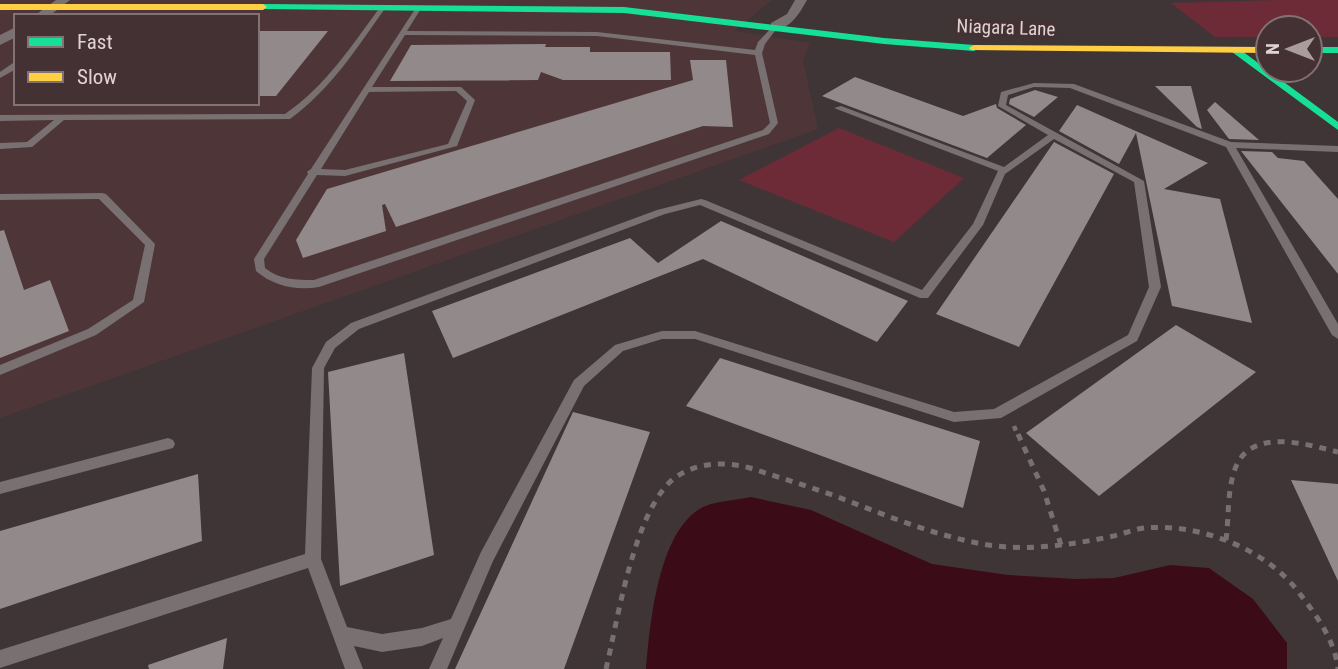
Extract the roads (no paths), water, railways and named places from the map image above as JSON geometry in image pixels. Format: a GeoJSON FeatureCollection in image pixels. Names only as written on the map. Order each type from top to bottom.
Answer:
{"type":"FeatureCollection","features":[{"type":"Feature","properties":{"kind":"street"},"geometry":{"type":"LineString","coordinates":[[776,26],[792,16],[801,0]]}},
{"type":"Feature","properties":{"kind":"street","name":"Niagara Lane"},"geometry":{"type":"LineString","coordinates":[[0,7],[564,4],[673,13],[879,40],[962,47],[1254,50]]}},
{"type":"Feature","properties":{"kind":"street"},"geometry":{"type":"LineString","coordinates":[[1235,50],[1338,127]]}},
{"type":"Feature","properties":{"kind":"lane"},"geometry":{"type":"LineString","coordinates":[[408,5],[403,33],[259,259],[260,269],[269,278],[288,284],[315,284],[766,132],[775,123],[758,54],[761,44],[776,26]]}},
{"type":"Feature","properties":{"kind":"lane"},"geometry":{"type":"LineString","coordinates":[[0,118],[287,117],[307,105],[344,62],[383,7]]}},
{"type":"Feature","properties":{"kind":"lane"},"geometry":{"type":"LineString","coordinates":[[403,33],[597,34],[758,54]]}},
{"type":"Feature","properties":{"kind":"lane"},"geometry":{"type":"LineString","coordinates":[[438,669],[487,557],[579,383],[620,348],[662,335],[695,335],[954,417],[996,414],[1133,338],[1154,287],[1139,181],[1002,106],[1004,94],[1034,85],[1071,86],[1230,145],[1338,149]]}},
{"type":"Feature","properties":{"kind":"lane"},"geometry":{"type":"LineString","coordinates":[[312,172],[345,173],[452,146],[471,100],[458,89],[365,90]]}},
{"type":"Feature","properties":{"kind":"lane"},"geometry":{"type":"LineString","coordinates":[[838,108],[1004,170]]}},
{"type":"Feature","properties":{"kind":"lane"},"geometry":{"type":"LineString","coordinates":[[0,146],[29,145],[61,119]]}},
{"type":"Feature","properties":{"kind":"lane"},"geometry":{"type":"LineString","coordinates":[[354,669],[313,559],[318,368],[330,345],[355,326],[662,212],[701,202],[923,295],[978,225],[1004,170],[1054,135]]}},
{"type":"Feature","properties":{"kind":"lane"},"geometry":{"type":"LineString","coordinates":[[1230,145],[1338,335]]}},
{"type":"Feature","properties":{"kind":"lane"},"geometry":{"type":"LineString","coordinates":[[0,197],[102,196],[150,244],[138,302],[92,332],[0,370]]}},
{"type":"Feature","properties":{"kind":"lane"},"geometry":{"type":"LineString","coordinates":[[0,488],[168,444]]}},
{"type":"Feature","properties":{"kind":"lane"},"geometry":{"type":"LineString","coordinates":[[0,659],[313,559]]}},
{"type":"Feature","properties":{"kind":"lane"},"geometry":{"type":"LineString","coordinates":[[343,635],[382,643],[422,637],[457,625]]}}]}
